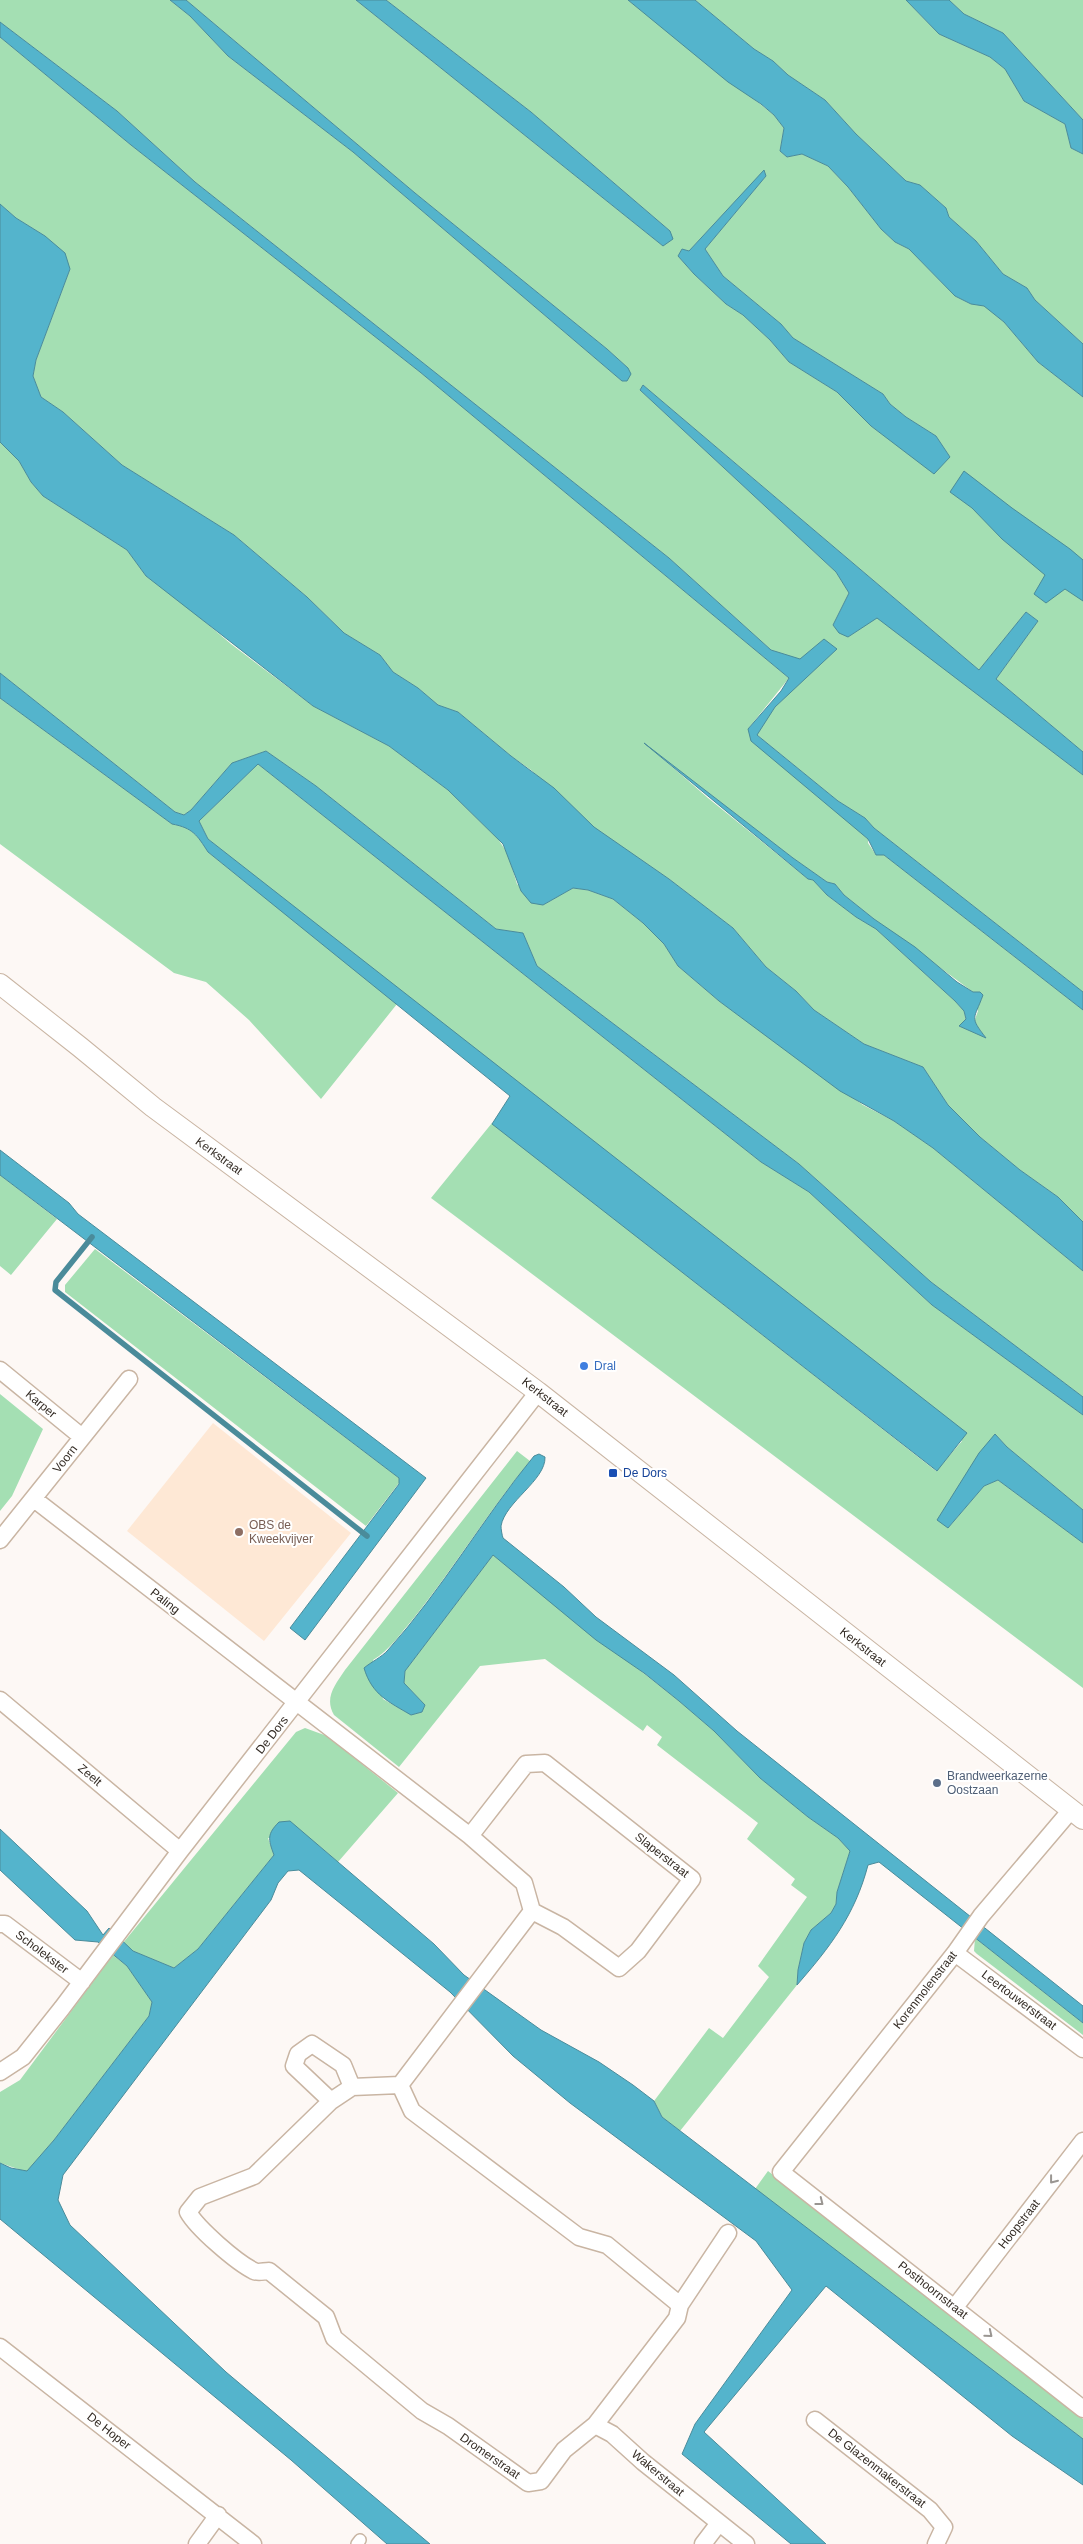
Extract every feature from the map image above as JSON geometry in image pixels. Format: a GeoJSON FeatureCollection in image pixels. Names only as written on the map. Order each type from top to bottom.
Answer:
{"type":"FeatureCollection","features":[{"type":"Feature","properties":{"kind":"street","name":"Kerkstraat"},"geometry":{"type":"LineString","coordinates":[[0,984],[152,1107],[538,1392],[1077,1814]]}},
{"type":"Feature","properties":{"kind":"street","name":"Karper"},"geometry":{"type":"LineString","coordinates":[[0,1370],[82,1437]]}},
{"type":"Feature","properties":{"kind":"street","name":"Voorn"},"geometry":{"type":"LineString","coordinates":[[0,1540],[129,1379]]}},
{"type":"Feature","properties":{"kind":"street","name":"De Dors"},"geometry":{"type":"LineString","coordinates":[[0,2072],[23,2057],[120,1933],[180,1851],[538,1392]]}},
{"type":"Feature","properties":{"kind":"street","name":"Paling"},"geometry":{"type":"LineString","coordinates":[[34,1499],[297,1703]]}},
{"type":"Feature","properties":{"kind":"street","name":"Zeelt"},"geometry":{"type":"LineString","coordinates":[[0,1700],[180,1851]]}},
{"type":"Feature","properties":{"kind":"street"},"geometry":{"type":"LineString","coordinates":[[297,1703],[470,1836],[524,1883],[532,1911],[400,2085],[412,2111],[579,2236],[607,2245],[680,2305],[728,2234]]}},
{"type":"Feature","properties":{"kind":"street","name":"Slaperstraat"},"geometry":{"type":"LineString","coordinates":[[470,1836],[526,1764],[545,1763],[692,1879],[638,1951],[619,1968],[563,1927],[532,1911]]}},
{"type":"Feature","properties":{"kind":"street","name":"Korenmolenstraat"},"geometry":{"type":"LineString","coordinates":[[781,2172],[955,1953],[982,1916],[1077,1814]]}},
{"type":"Feature","properties":{"kind":"street","name":"Scholekster"},"geometry":{"type":"LineString","coordinates":[[0,1924],[6,1924],[82,1982]]}},
{"type":"Feature","properties":{"kind":"street","name":"Leertouwerstraat"},"geometry":{"type":"LineString","coordinates":[[955,1953],[1083,2049]]}},
{"type":"Feature","properties":{"kind":"street"},"geometry":{"type":"LineString","coordinates":[[331,2100],[294,2066],[298,2054],[312,2044],[342,2065],[352,2088]]}},
{"type":"Feature","properties":{"kind":"street","name":"Dromerstraat"},"geometry":{"type":"LineString","coordinates":[[400,2085],[352,2088],[331,2100],[254,2176],[200,2197],[188,2212],[195,2224],[255,2272],[269,2271],[326,2316],[334,2338],[414,2405],[528,2483],[541,2481],[564,2450],[595,2425],[677,2318],[680,2305]]}},
{"type":"Feature","properties":{"kind":"street","name":"Hoopstraat"},"geometry":{"type":"LineString","coordinates":[[955,2307],[1083,2141]]}},
{"type":"Feature","properties":{"kind":"street","name":"Posthoornstraat"},"geometry":{"type":"LineString","coordinates":[[781,2172],[1083,2409]]}},
{"type":"Feature","properties":{"kind":"street","name":"De Hoper"},"geometry":{"type":"LineString","coordinates":[[0,2348],[253,2544]]}},
{"type":"Feature","properties":{"kind":"street","name":"De Glazenmakerstraat"},"geometry":{"type":"LineString","coordinates":[[814,2420],[930,2510],[944,2527],[936,2544]]}},
{"type":"Feature","properties":{"kind":"street","name":"Wakerstraat"},"geometry":{"type":"LineString","coordinates":[[595,2425],[612,2434],[746,2544]]}},
{"type":"Feature","properties":{"kind":"street"},"geometry":{"type":"LineString","coordinates":[[197,2544],[218,2515]]}},
{"type":"Feature","properties":{"kind":"street"},"geometry":{"type":"LineString","coordinates":[[703,2544],[719,2523]]}},
{"type":"Feature","properties":{"kind":"shaded area","name":"OBS de Kweekvijver"},"geometry":{"type":"Polygon","coordinates":[[[213,1423],[351,1533],[264,1641],[127,1531],[213,1423]]]}},
{"type":"Feature","properties":{"kind":"green space"},"geometry":{"type":"Polygon","coordinates":[[[0,0],[170,0],[190,16],[228,56],[353,152],[622,381],[628,368],[607,349],[415,193],[186,0],[356,0],[663,246],[670,231],[531,112],[386,0],[628,0],[774,115],[784,128],[780,151],[787,157],[802,154],[828,166],[848,187],[881,229],[895,242],[909,249],[955,296],[971,304],[984,305],[1004,322],[1038,362],[1083,397],[1083,752],[996,679],[1038,621],[1026,612],[979,670],[643,385],[640,390],[836,572],[849,593],[833,625],[848,637],[877,617],[1083,775],[1083,992],[874,828],[865,818],[838,801],[756,734],[775,707],[786,696],[824,639],[800,660],[771,650],[669,558],[195,182],[117,111],[0,22],[0,0]],[[764,171],[689,251],[682,249],[678,256],[726,304],[743,315],[770,340],[789,362],[837,392],[871,426],[899,446],[950,457],[936,436],[906,417],[890,404],[883,394],[793,338],[781,324],[723,276],[705,249],[766,176],[764,171]]]}},
{"type":"Feature","properties":{"kind":"green space"},"geometry":{"type":"Polygon","coordinates":[[[695,0],[906,0],[939,34],[990,57],[1005,69],[1024,101],[1065,124],[1071,148],[1083,154],[1083,344],[1035,300],[1027,288],[1003,274],[976,241],[949,217],[946,208],[920,185],[906,181],[856,134],[825,100],[754,49],[695,0]]]}},
{"type":"Feature","properties":{"kind":"green space"},"geometry":{"type":"Polygon","coordinates":[[[949,0],[1083,0],[1083,120],[1003,33],[964,14],[949,0]]]}},
{"type":"Feature","properties":{"kind":"green space"},"geometry":{"type":"Polygon","coordinates":[[[0,37],[131,145],[420,372],[789,678],[748,729],[868,839],[868,843],[876,855],[884,855],[1083,1010],[1083,1222],[1058,1197],[1020,1170],[980,1137],[948,1105],[923,1067],[864,1044],[814,1010],[796,991],[766,967],[733,928],[669,879],[594,828],[531,770],[458,712],[438,705],[418,688],[393,672],[380,655],[344,633],[307,597],[234,535],[122,465],[63,412],[41,397],[33,376],[36,360],[70,269],[45,236],[16,218],[0,204],[0,37]],[[654,751],[708,798],[808,879],[813,880],[827,895],[856,917],[876,929],[964,1011],[966,1020],[959,1026],[985,1037],[974,1022],[978,1011],[973,992],[874,919],[844,895],[835,884],[827,882],[654,751]]]}},
{"type":"Feature","properties":{"kind":"green space"},"geometry":{"type":"Polygon","coordinates":[[[0,442],[19,461],[31,482],[43,496],[127,550],[146,576],[178,599],[231,644],[313,706],[389,746],[448,790],[498,839],[508,854],[517,884],[543,905],[573,888],[588,890],[613,899],[643,923],[664,944],[678,966],[719,1001],[863,1105],[894,1121],[933,1148],[1083,1271],[1083,1397],[931,1282],[799,1164],[537,966],[523,933],[496,929],[316,786],[266,751],[232,763],[191,810],[184,815],[175,812],[0,673],[0,442]]]}},
{"type":"Feature","properties":{"kind":"green space"},"geometry":{"type":"Polygon","coordinates":[[[0,698],[172,824],[194,833],[208,852],[397,1004],[321,1099],[249,1020],[206,982],[174,973],[0,844],[0,698]]]}},
{"type":"Feature","properties":{"kind":"green space"},"geometry":{"type":"Polygon","coordinates":[[[258,764],[761,1162],[809,1192],[932,1305],[1083,1415],[1083,1510],[1007,1447],[995,1434],[949,1527],[984,1486],[998,1480],[1083,1543],[1083,1688],[431,1198],[492,1123],[936,1471],[962,1441],[208,839],[199,821],[258,764]]]}},
{"type":"Feature","properties":{"kind":"green space"},"geometry":{"type":"Polygon","coordinates":[[[0,1175],[57,1219],[11,1275],[0,1266],[0,1175]]]}},
{"type":"Feature","properties":{"kind":"green space"},"geometry":{"type":"Polygon","coordinates":[[[95,1249],[399,1478],[399,1483],[366,1526],[65,1292],[65,1285],[95,1249]]]}},
{"type":"Feature","properties":{"kind":"green space"},"geometry":{"type":"Polygon","coordinates":[[[0,1394],[43,1429],[12,1496],[0,1511],[0,1394]]]}},
{"type":"Feature","properties":{"kind":"green space"},"geometry":{"type":"Polygon","coordinates":[[[517,1451],[530,1461],[413,1619],[390,1647],[373,1660],[383,1699],[411,1715],[422,1712],[425,1705],[404,1683],[405,1671],[493,1555],[679,1701],[714,1731],[760,1778],[808,1817],[838,1838],[850,1851],[837,1892],[836,1904],[831,1913],[811,1930],[804,1943],[797,1985],[680,2131],[662,2117],[654,2101],[709,2028],[723,2038],[769,1977],[758,1966],[807,1897],[791,1885],[795,1879],[747,1839],[758,1823],[657,1745],[662,1737],[647,1725],[643,1731],[545,1659],[480,1666],[399,1767],[334,1715],[331,1709],[330,1697],[345,1670],[517,1451]]]}},
{"type":"Feature","properties":{"kind":"green space"},"geometry":{"type":"Polygon","coordinates":[[[305,1728],[327,1736],[398,1793],[338,1862],[318,1845],[268,1838],[274,1855],[198,1949],[174,1968],[133,1951],[123,1943],[296,1732],[305,1728]]]}},
{"type":"Feature","properties":{"kind":"green space"},"geometry":{"type":"Polygon","coordinates":[[[975,1938],[1083,2023],[1083,2035],[977,1954],[974,1951],[975,1938]]]}},
{"type":"Feature","properties":{"kind":"green space"},"geometry":{"type":"Polygon","coordinates":[[[113,1955],[127,1966],[152,2002],[149,2016],[54,2140],[27,2172],[0,2163],[0,2092],[20,2080],[113,1955]]]}},
{"type":"Feature","properties":{"kind":"green space"},"geometry":{"type":"Polygon","coordinates":[[[768,2171],[1083,2419],[1083,2439],[755,2189],[768,2171]]]}},
{"type":"Feature","properties":{"kind":"water"},"geometry":{"type":"Polygon","coordinates":[[[170,0],[186,0],[415,193],[607,349],[628,368],[631,374],[627,381],[622,381],[353,152],[228,56],[190,16],[170,0]]]}},
{"type":"Feature","properties":{"kind":"water"},"geometry":{"type":"Polygon","coordinates":[[[356,0],[386,0],[531,112],[670,231],[673,239],[663,246],[356,0]]]}},
{"type":"Feature","properties":{"kind":"water"},"geometry":{"type":"Polygon","coordinates":[[[628,0],[695,0],[754,49],[825,100],[856,134],[906,181],[920,185],[946,208],[949,217],[976,241],[1003,274],[1027,288],[1035,300],[1083,344],[1083,397],[1038,362],[1004,322],[984,306],[971,304],[955,296],[909,249],[895,242],[881,229],[848,187],[828,166],[802,154],[787,157],[780,151],[784,128],[774,115],[728,82],[628,0]]]}},
{"type":"Feature","properties":{"kind":"water"},"geometry":{"type":"Polygon","coordinates":[[[906,0],[949,0],[964,14],[1003,33],[1083,120],[1083,154],[1071,148],[1065,124],[1024,101],[1005,69],[990,57],[939,34],[906,0]]]}},
{"type":"Feature","properties":{"kind":"water"},"geometry":{"type":"Polygon","coordinates":[[[0,22],[117,111],[195,182],[669,558],[771,650],[800,659],[824,639],[837,649],[775,707],[757,735],[838,801],[865,818],[874,828],[1083,992],[1083,1010],[884,855],[876,855],[868,839],[751,741],[748,729],[781,691],[789,678],[420,372],[131,145],[0,37],[0,22]]]}},
{"type":"Feature","properties":{"kind":"water"},"geometry":{"type":"Polygon","coordinates":[[[764,170],[766,176],[705,249],[723,276],[781,324],[793,338],[883,394],[890,404],[906,417],[936,436],[950,457],[934,474],[871,426],[837,392],[789,362],[770,340],[743,315],[726,304],[678,256],[682,249],[689,251],[764,170]]]}},
{"type":"Feature","properties":{"kind":"water"},"geometry":{"type":"Polygon","coordinates":[[[0,204],[16,218],[45,236],[65,253],[70,269],[36,360],[33,376],[41,397],[63,412],[122,465],[234,535],[307,597],[344,633],[380,655],[393,672],[418,688],[438,705],[458,712],[511,756],[554,788],[594,827],[669,879],[733,928],[766,967],[796,991],[814,1010],[864,1044],[923,1067],[948,1105],[980,1137],[1020,1170],[1058,1197],[1083,1222],[1083,1271],[933,1148],[894,1121],[840,1091],[719,1001],[678,966],[664,944],[643,923],[613,899],[588,890],[573,888],[543,905],[531,903],[521,891],[503,844],[448,790],[389,746],[313,706],[146,576],[127,550],[43,496],[31,482],[19,461],[0,442],[0,204]]]}},
{"type":"Feature","properties":{"kind":"water"},"geometry":{"type":"Polygon","coordinates":[[[643,385],[979,670],[1026,612],[1038,621],[996,679],[1083,752],[1083,775],[877,618],[848,637],[839,633],[833,625],[849,593],[836,572],[640,390],[643,385]]]}},
{"type":"Feature","properties":{"kind":"water"},"geometry":{"type":"Polygon","coordinates":[[[964,471],[1083,560],[1083,601],[1065,589],[1046,603],[1034,594],[1045,575],[1002,539],[972,508],[950,492],[964,471]]]}},
{"type":"Feature","properties":{"kind":"water"},"geometry":{"type":"Polygon","coordinates":[[[0,673],[175,812],[184,815],[191,810],[232,763],[266,751],[316,786],[496,929],[523,933],[537,966],[799,1164],[931,1282],[1083,1397],[1083,1415],[932,1305],[809,1192],[761,1162],[258,764],[199,821],[208,839],[967,1433],[937,1471],[492,1124],[510,1096],[208,852],[194,833],[172,824],[0,698],[0,673]]]}},
{"type":"Feature","properties":{"kind":"water"},"geometry":{"type":"Polygon","coordinates":[[[644,743],[793,858],[827,882],[835,884],[844,895],[874,919],[915,947],[957,982],[973,992],[980,992],[983,995],[975,1021],[986,1038],[959,1026],[966,1019],[964,1011],[876,929],[856,917],[827,895],[813,880],[808,879],[644,743]]]}},
{"type":"Feature","properties":{"kind":"water"},"geometry":{"type":"Polygon","coordinates":[[[0,1150],[69,1203],[78,1214],[426,1478],[305,1640],[290,1628],[399,1484],[399,1478],[0,1175],[0,1150]]]}},
{"type":"Feature","properties":{"kind":"water"},"geometry":{"type":"Polygon","coordinates":[[[995,1434],[1007,1447],[1083,1510],[1083,1543],[998,1480],[984,1486],[948,1528],[937,1520],[979,1453],[995,1434]]]}},
{"type":"Feature","properties":{"kind":"water"},"geometry":{"type":"Polygon","coordinates":[[[539,1454],[545,1457],[544,1466],[533,1483],[504,1517],[501,1526],[503,1538],[564,1587],[596,1617],[674,1675],[737,1731],[1083,2006],[1083,2023],[879,1862],[868,1865],[863,1883],[849,1915],[831,1944],[797,1985],[804,1943],[811,1930],[831,1913],[836,1904],[837,1892],[850,1851],[838,1838],[808,1817],[760,1778],[714,1731],[679,1701],[644,1673],[596,1640],[493,1555],[405,1671],[404,1683],[425,1705],[422,1712],[411,1715],[382,1697],[367,1677],[364,1668],[386,1653],[408,1627],[515,1480],[534,1456],[539,1454]]]}},
{"type":"Feature","properties":{"kind":"water"},"geometry":{"type":"Polygon","coordinates":[[[290,1821],[434,1944],[464,1975],[541,2030],[599,2062],[633,2085],[654,2101],[662,2117],[1083,2439],[1083,2485],[1012,2436],[826,2286],[704,2432],[826,2544],[791,2544],[682,2454],[695,2424],[792,2290],[756,2241],[570,2103],[513,2056],[450,1992],[299,1870],[288,1871],[278,1883],[271,1900],[63,2175],[58,2200],[70,2225],[226,2372],[430,2544],[387,2544],[291,2460],[0,2219],[0,2163],[11,2168],[27,2171],[54,2140],[149,2016],[152,2002],[127,1966],[98,1942],[75,1940],[0,1870],[0,1829],[87,1911],[103,1935],[109,1928],[133,1951],[174,1968],[198,1949],[274,1855],[270,1841],[272,1830],[279,1822],[290,1821]]]}},
{"type":"Feature","properties":{"kind":"waterway"},"geometry":{"type":"LineString","coordinates":[[92,1237],[56,1282],[55,1290],[367,1536]]}},
{"type":"Feature","properties":{"kind":"place","name":"Dral"},"geometry":{"type":"Point","coordinates":[584,1366]}},
{"type":"Feature","properties":{"kind":"place","name":"De Dors"},"geometry":{"type":"Point","coordinates":[613,1473]}},
{"type":"Feature","properties":{"kind":"place","name":"OBS de Kweekvijver"},"geometry":{"type":"Point","coordinates":[239,1532]}},
{"type":"Feature","properties":{"kind":"place","name":"Brandweerkazerne Oostzaan"},"geometry":{"type":"Point","coordinates":[937,1783]}}]}
